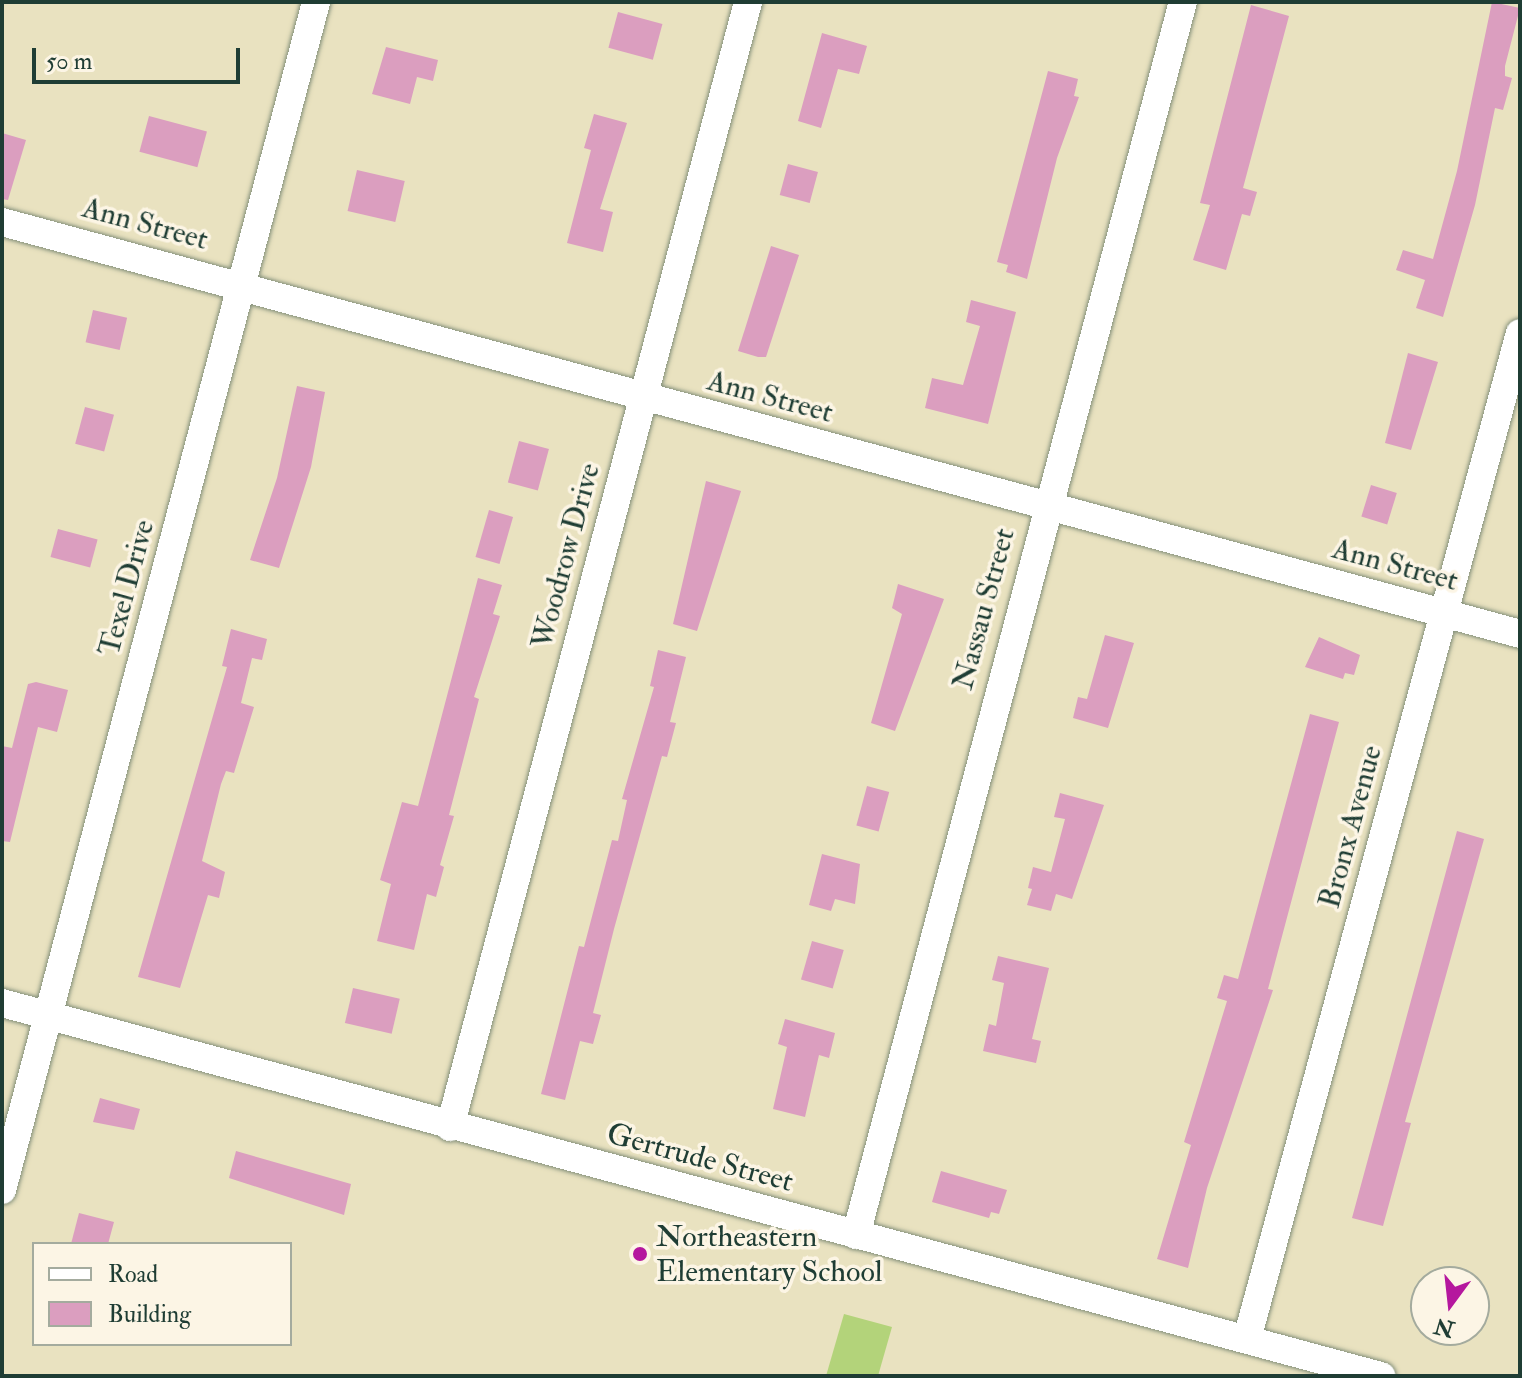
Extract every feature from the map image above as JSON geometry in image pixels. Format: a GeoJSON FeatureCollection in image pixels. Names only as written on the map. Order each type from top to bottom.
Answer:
{"type":"FeatureCollection","features":[{"type":"Feature","properties":{"kind":"street","name":"Texel Drive"},"geometry":{"type":"LineString","coordinates":[[2,1190],[316,2]]}},
{"type":"Feature","properties":{"kind":"street","name":"Woodrow Drive"},"geometry":{"type":"LineString","coordinates":[[450,1127],[748,2]]}},
{"type":"Feature","properties":{"kind":"street","name":"Nassau Street"},"geometry":{"type":"LineString","coordinates":[[856,1235],[1045,507],[1183,2]]}},
{"type":"Feature","properties":{"kind":"street","name":"Ann Street"},"geometry":{"type":"LineString","coordinates":[[2,222],[1520,634]]}},
{"type":"Feature","properties":{"kind":"street","name":"Bronx Avenue"},"geometry":{"type":"LineString","coordinates":[[1247,1339],[1520,333]]}},
{"type":"Feature","properties":{"kind":"street","name":"Gertrude Street"},"geometry":{"type":"LineString","coordinates":[[2,1003],[450,1127],[1381,1376]]}},
{"type":"Feature","properties":{"kind":"green space"},"geometry":{"type":"Polygon","coordinates":[[[844,1314],[892,1327],[878,1376],[826,1376],[844,1314]]]}},
{"type":"Feature","properties":{"kind":"building"},"geometry":{"type":"Polygon","coordinates":[[[1492,2],[1520,8],[1505,66],[1505,76],[1512,78],[1503,110],[1495,108],[1475,205],[1443,317],[1416,308],[1425,280],[1396,270],[1403,250],[1433,259],[1457,171],[1492,2]]]}},
{"type":"Feature","properties":{"kind":"building"},"geometry":{"type":"Polygon","coordinates":[[[1251,5],[1289,16],[1243,188],[1257,192],[1250,216],[1242,214],[1226,270],[1193,260],[1210,205],[1200,203],[1251,5]]]}},
{"type":"Feature","properties":{"kind":"building"},"geometry":{"type":"Polygon","coordinates":[[[618,12],[662,24],[653,60],[608,48],[618,12]]]}},
{"type":"Feature","properties":{"kind":"building"},"geometry":{"type":"Polygon","coordinates":[[[822,33],[867,46],[859,74],[838,69],[821,128],[798,121],[822,33]]]}},
{"type":"Feature","properties":{"kind":"building"},"geometry":{"type":"Polygon","coordinates":[[[386,47],[438,60],[433,81],[417,77],[410,104],[372,94],[386,47]]]}},
{"type":"Feature","properties":{"kind":"building"},"geometry":{"type":"Polygon","coordinates":[[[1048,71],[1078,79],[1074,96],[1079,97],[1057,158],[1027,279],[1006,272],[1008,265],[997,262],[1048,71]]]}},
{"type":"Feature","properties":{"kind":"building"},"geometry":{"type":"Polygon","coordinates":[[[594,114],[627,123],[600,209],[613,212],[603,252],[567,243],[591,150],[584,148],[594,114]]]}},
{"type":"Feature","properties":{"kind":"building"},"geometry":{"type":"Polygon","coordinates":[[[149,116],[207,132],[197,167],[139,152],[149,116]]]}},
{"type":"Feature","properties":{"kind":"building"},"geometry":{"type":"Polygon","coordinates":[[[2,133],[26,140],[8,200],[2,199],[2,133]]]}},
{"type":"Feature","properties":{"kind":"building"},"geometry":{"type":"Polygon","coordinates":[[[788,164],[818,172],[810,203],[780,195],[788,164]]]}},
{"type":"Feature","properties":{"kind":"building"},"geometry":{"type":"Polygon","coordinates":[[[357,170],[405,181],[395,222],[348,211],[357,170]]]}},
{"type":"Feature","properties":{"kind":"building"},"geometry":{"type":"Polygon","coordinates":[[[771,246],[799,255],[766,357],[758,357],[738,351],[771,246]]]}},
{"type":"Feature","properties":{"kind":"building"},"geometry":{"type":"Polygon","coordinates":[[[971,300],[1016,312],[988,424],[925,408],[932,378],[963,385],[980,326],[966,322],[971,300]]]}},
{"type":"Feature","properties":{"kind":"building"},"geometry":{"type":"Polygon","coordinates":[[[93,310],[127,318],[120,350],[86,342],[93,310]]]}},
{"type":"Feature","properties":{"kind":"building"},"geometry":{"type":"Polygon","coordinates":[[[1408,353],[1438,362],[1411,450],[1385,443],[1408,353]]]}},
{"type":"Feature","properties":{"kind":"building"},"geometry":{"type":"Polygon","coordinates":[[[297,386],[325,392],[311,467],[279,568],[250,560],[277,478],[297,386]]]}},
{"type":"Feature","properties":{"kind":"building"},"geometry":{"type":"Polygon","coordinates":[[[85,407],[114,415],[104,451],[75,444],[85,407]]]}},
{"type":"Feature","properties":{"kind":"building"},"geometry":{"type":"Polygon","coordinates":[[[519,441],[549,449],[538,491],[508,483],[519,441]]]}},
{"type":"Feature","properties":{"kind":"building"},"geometry":{"type":"Polygon","coordinates":[[[706,481],[741,491],[697,631],[673,624],[706,481]]]}},
{"type":"Feature","properties":{"kind":"building"},"geometry":{"type":"Polygon","coordinates":[[[1371,485],[1397,493],[1387,524],[1361,517],[1371,485]]]}},
{"type":"Feature","properties":{"kind":"building"},"geometry":{"type":"Polygon","coordinates":[[[489,510],[513,517],[500,564],[475,557],[489,510]]]}},
{"type":"Feature","properties":{"kind":"building"},"geometry":{"type":"Polygon","coordinates":[[[58,529],[98,540],[90,568],[50,557],[58,529]]]}},
{"type":"Feature","properties":{"kind":"building"},"geometry":{"type":"Polygon","coordinates":[[[478,578],[502,585],[493,614],[500,616],[474,697],[479,699],[449,815],[454,816],[440,865],[444,867],[436,897],[427,894],[414,950],[377,941],[391,884],[380,880],[402,802],[418,806],[478,578]]]}},
{"type":"Feature","properties":{"kind":"building"},"geometry":{"type":"Polygon","coordinates":[[[898,584],[944,599],[895,731],[871,723],[902,614],[892,608],[898,584]]]}},
{"type":"Feature","properties":{"kind":"building"},"geometry":{"type":"Polygon","coordinates":[[[231,629],[267,639],[262,660],[252,658],[241,703],[254,707],[234,773],[226,771],[221,784],[202,861],[225,872],[219,898],[208,895],[180,988],[138,977],[227,667],[222,666],[231,629]]]}},
{"type":"Feature","properties":{"kind":"building"},"geometry":{"type":"Polygon","coordinates":[[[1105,635],[1134,643],[1108,728],[1073,718],[1078,697],[1087,699],[1105,635]]]}},
{"type":"Feature","properties":{"kind":"building"},"geometry":{"type":"Polygon","coordinates":[[[1319,637],[1360,655],[1354,675],[1345,673],[1343,679],[1305,667],[1319,637]]]}},
{"type":"Feature","properties":{"kind":"building"},"geometry":{"type":"Polygon","coordinates":[[[658,650],[686,657],[670,722],[676,723],[667,757],[662,756],[614,929],[593,1013],[601,1015],[593,1044],[580,1041],[565,1100],[541,1094],[579,946],[584,947],[612,840],[618,841],[627,800],[622,799],[654,687],[650,686],[658,650]]]}},
{"type":"Feature","properties":{"kind":"building"},"geometry":{"type":"Polygon","coordinates":[[[36,682],[68,690],[57,732],[38,727],[10,842],[2,841],[2,746],[12,748],[28,684],[36,682]]]}},
{"type":"Feature","properties":{"kind":"building"},"geometry":{"type":"Polygon","coordinates":[[[1310,714],[1339,722],[1268,989],[1273,990],[1207,1188],[1188,1268],[1157,1259],[1191,1145],[1184,1142],[1227,1001],[1217,998],[1224,975],[1238,979],[1310,714]]]}},
{"type":"Feature","properties":{"kind":"building"},"geometry":{"type":"Polygon","coordinates":[[[867,786],[889,792],[879,832],[856,826],[867,786]]]}},
{"type":"Feature","properties":{"kind":"building"},"geometry":{"type":"Polygon","coordinates":[[[1060,793],[1104,805],[1072,899],[1056,894],[1051,911],[1027,905],[1032,889],[1028,888],[1033,867],[1051,872],[1065,819],[1054,817],[1060,793]]]}},
{"type":"Feature","properties":{"kind":"building"},"geometry":{"type":"Polygon","coordinates":[[[1457,831],[1484,839],[1405,1122],[1411,1123],[1383,1226],[1352,1218],[1457,831]]]}},
{"type":"Feature","properties":{"kind":"building"},"geometry":{"type":"Polygon","coordinates":[[[822,854],[860,864],[855,904],[835,899],[831,911],[809,905],[822,854]]]}},
{"type":"Feature","properties":{"kind":"building"},"geometry":{"type":"Polygon","coordinates":[[[812,941],[844,950],[833,989],[801,979],[812,941]]]}},
{"type":"Feature","properties":{"kind":"building"},"geometry":{"type":"Polygon","coordinates":[[[998,956],[1049,968],[1032,1039],[1041,1041],[1036,1063],[983,1051],[989,1024],[996,1026],[1004,983],[992,980],[998,956]]]}},
{"type":"Feature","properties":{"kind":"building"},"geometry":{"type":"Polygon","coordinates":[[[353,988],[400,999],[392,1034],[345,1023],[353,988]]]}},
{"type":"Feature","properties":{"kind":"building"},"geometry":{"type":"Polygon","coordinates":[[[785,1019],[835,1033],[829,1058],[819,1055],[805,1117],[773,1109],[787,1047],[778,1044],[785,1019]]]}},
{"type":"Feature","properties":{"kind":"building"},"geometry":{"type":"Polygon","coordinates":[[[100,1098],[140,1109],[134,1130],[93,1122],[100,1098]]]}},
{"type":"Feature","properties":{"kind":"building"},"geometry":{"type":"Polygon","coordinates":[[[236,1151],[351,1184],[344,1215],[229,1178],[236,1151]]]}},
{"type":"Feature","properties":{"kind":"building"},"geometry":{"type":"Polygon","coordinates":[[[941,1171],[1007,1190],[999,1214],[991,1212],[989,1218],[932,1202],[941,1171]]]}},
{"type":"Feature","properties":{"kind":"building"},"geometry":{"type":"Polygon","coordinates":[[[79,1213],[114,1222],[109,1242],[72,1242],[79,1213]]]}},
{"type":"Feature","properties":{"kind":"place","name":"Northeastern Elementary School"},"geometry":{"type":"Point","coordinates":[640,1254]}}]}
